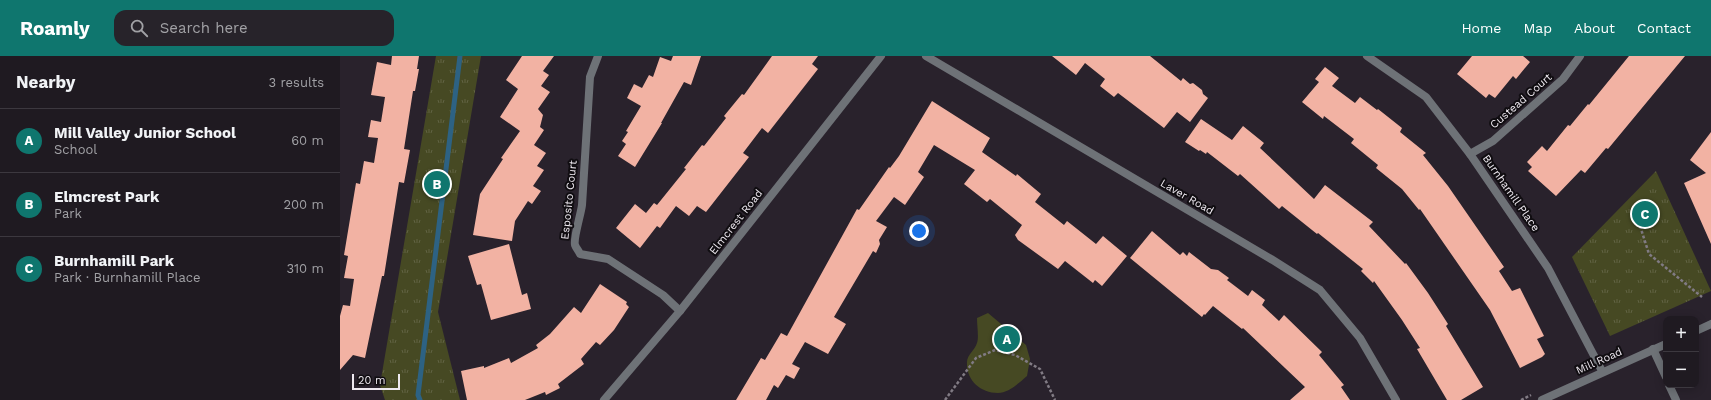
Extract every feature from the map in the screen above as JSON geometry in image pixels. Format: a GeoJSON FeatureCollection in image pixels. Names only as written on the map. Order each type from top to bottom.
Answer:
{"type":"FeatureCollection","features":[{"type":"Feature","properties":{"kind":"street","name":"Esposito Court"},"geometry":{"type":"LineString","coordinates":[[598,56],[590,77],[581,219],[576,231],[575,244],[580,254],[608,260],[664,295],[680,311]]}},
{"type":"Feature","properties":{"kind":"street","name":"Elmcrest Road"},"geometry":{"type":"LineString","coordinates":[[604,400],[680,311],[881,56]]}},
{"type":"Feature","properties":{"kind":"street","name":"Laver Road"},"geometry":{"type":"LineString","coordinates":[[926,56],[1271,259],[1320,290],[1360,338],[1396,400]]}},
{"type":"Feature","properties":{"kind":"street","name":"Burnhamill Place"},"geometry":{"type":"LineString","coordinates":[[1367,56],[1426,97],[1470,154],[1548,268],[1602,372]]}},
{"type":"Feature","properties":{"kind":"street","name":"Custead Court"},"geometry":{"type":"LineString","coordinates":[[1470,154],[1493,141],[1563,79],[1580,56]]}},
{"type":"Feature","properties":{"kind":"street"},"geometry":{"type":"LineString","coordinates":[[1699,330],[1711,324]]}},
{"type":"Feature","properties":{"kind":"street","name":"Mill Road"},"geometry":{"type":"LineString","coordinates":[[1542,400],[1663,345]]}},
{"type":"Feature","properties":{"kind":"street"},"geometry":{"type":"LineString","coordinates":[[1653,350],[1663,372]]}},
{"type":"Feature","properties":{"kind":"street"},"geometry":{"type":"LineString","coordinates":[[1670,388],[1676,400]]}},
{"type":"Feature","properties":{"kind":"path"},"geometry":{"type":"LineString","coordinates":[[1634,207],[1650,254],[1702,297]]}},
{"type":"Feature","properties":{"kind":"path"},"geometry":{"type":"LineString","coordinates":[[945,400],[976,358],[995,350],[1015,355],[1040,369],[1055,400]]}},
{"type":"Feature","properties":{"kind":"green space"},"geometry":{"type":"Polygon","coordinates":[[[436,56],[481,56],[438,312],[460,400],[385,400],[380,385],[436,56]]]}},
{"type":"Feature","properties":{"kind":"green space"},"geometry":{"type":"Polygon","coordinates":[[[1656,171],[1711,291],[1610,336],[1572,257],[1656,171]]]}},
{"type":"Feature","properties":{"kind":"green space"},"geometry":{"type":"Polygon","coordinates":[[[988,313],[1026,345],[1030,359],[1027,376],[1014,387],[1002,393],[985,391],[980,388],[972,380],[967,368],[967,359],[978,341],[977,318],[988,313]]]}},
{"type":"Feature","properties":{"kind":"building"},"geometry":{"type":"Polygon","coordinates":[[[392,56],[419,56],[417,69],[419,69],[415,91],[413,91],[404,149],[410,150],[404,183],[399,182],[384,276],[382,276],[365,358],[353,355],[340,370],[340,316],[343,305],[350,306],[354,279],[344,278],[348,256],[344,255],[356,183],[360,184],[364,161],[374,163],[378,138],[368,137],[371,120],[381,122],[385,97],[371,95],[377,62],[391,65],[392,56]]]}},
{"type":"Feature","properties":{"kind":"building"},"geometry":{"type":"Polygon","coordinates":[[[522,56],[554,56],[543,71],[549,75],[541,86],[550,92],[538,109],[543,115],[540,127],[544,130],[534,145],[546,153],[537,166],[544,170],[533,186],[541,191],[532,204],[528,201],[515,221],[512,241],[473,235],[480,194],[503,159],[501,158],[520,131],[500,117],[518,89],[506,80],[522,56]]]}},
{"type":"Feature","properties":{"kind":"building"},"geometry":{"type":"Polygon","coordinates":[[[673,56],[701,56],[691,85],[684,82],[662,123],[635,167],[618,156],[626,144],[622,141],[628,132],[626,131],[641,106],[627,98],[634,84],[642,88],[649,75],[653,77],[660,57],[671,61],[673,56]]]}},
{"type":"Feature","properties":{"kind":"building"},"geometry":{"type":"Polygon","coordinates":[[[772,56],[818,56],[812,64],[818,69],[768,133],[762,128],[743,153],[749,157],[706,212],[697,206],[689,216],[676,206],[660,228],[657,226],[640,248],[616,228],[635,204],[646,213],[654,203],[657,205],[686,169],[684,168],[702,145],[704,146],[726,118],[724,116],[742,94],[744,95],[772,56]]]}},
{"type":"Feature","properties":{"kind":"building"},"geometry":{"type":"Polygon","coordinates":[[[1052,56],[1150,56],[1181,81],[1183,78],[1190,84],[1193,83],[1202,90],[1203,94],[1208,98],[1190,122],[1177,112],[1164,128],[1118,93],[1114,97],[1100,86],[1105,79],[1085,63],[1076,75],[1052,56]]]}},
{"type":"Feature","properties":{"kind":"building"},"geometry":{"type":"Polygon","coordinates":[[[1472,56],[1523,56],[1530,62],[1516,79],[1513,76],[1495,98],[1489,94],[1486,98],[1457,74],[1472,56]]]}},
{"type":"Feature","properties":{"kind":"building"},"geometry":{"type":"Polygon","coordinates":[[[1629,56],[1685,56],[1608,149],[1606,148],[1585,173],[1581,170],[1556,196],[1528,171],[1532,167],[1527,162],[1542,146],[1547,151],[1568,125],[1570,126],[1588,104],[1589,105],[1629,56]]]}},
{"type":"Feature","properties":{"kind":"building"},"geometry":{"type":"Polygon","coordinates":[[[1325,67],[1339,78],[1332,86],[1355,103],[1360,97],[1377,110],[1378,109],[1402,128],[1400,132],[1426,153],[1423,155],[1448,186],[1504,267],[1499,271],[1512,291],[1520,288],[1544,336],[1537,339],[1545,354],[1542,357],[1520,368],[1490,310],[1420,209],[1419,210],[1402,189],[1376,168],[1378,165],[1351,143],[1354,139],[1324,116],[1323,119],[1302,102],[1319,82],[1315,79],[1325,67]]]}},
{"type":"Feature","properties":{"kind":"building"},"geometry":{"type":"Polygon","coordinates":[[[932,101],[990,138],[982,152],[1016,176],[1017,174],[1041,194],[1035,202],[1064,225],[1067,221],[1096,244],[1103,236],[1127,256],[1102,286],[1095,280],[1093,283],[1065,261],[1058,269],[1018,240],[1015,235],[1022,225],[990,199],[987,202],[964,184],[975,170],[934,145],[918,172],[924,177],[905,205],[894,197],[876,221],[887,227],[879,240],[880,244],[876,253],[873,251],[834,317],[846,324],[828,354],[805,342],[792,364],[800,368],[794,379],[786,375],[778,388],[774,385],[766,400],[736,400],[761,358],[765,360],[781,333],[787,336],[857,209],[859,210],[889,167],[890,168],[899,156],[932,101]]]}},
{"type":"Feature","properties":{"kind":"building"},"geometry":{"type":"Polygon","coordinates":[[[1201,119],[1232,140],[1243,126],[1264,143],[1260,148],[1314,199],[1325,185],[1373,222],[1369,226],[1405,264],[1406,263],[1428,293],[1448,324],[1446,326],[1483,387],[1461,400],[1447,400],[1417,349],[1420,348],[1374,281],[1373,283],[1361,271],[1363,269],[1282,206],[1279,209],[1240,174],[1238,176],[1207,152],[1206,154],[1200,150],[1199,151],[1185,142],[1201,119]]]}},
{"type":"Feature","properties":{"kind":"building"},"geometry":{"type":"Polygon","coordinates":[[[1711,132],[1711,244],[1684,183],[1706,173],[1690,160],[1711,132]]]}},
{"type":"Feature","properties":{"kind":"building"},"geometry":{"type":"Polygon","coordinates":[[[1152,231],[1180,255],[1183,252],[1187,256],[1189,252],[1211,269],[1218,270],[1229,278],[1227,280],[1248,296],[1252,290],[1265,300],[1262,305],[1279,321],[1284,315],[1322,352],[1319,355],[1344,385],[1341,387],[1350,400],[1290,400],[1305,387],[1243,328],[1242,329],[1213,306],[1202,317],[1130,258],[1152,231]]]}},
{"type":"Feature","properties":{"kind":"building"},"geometry":{"type":"Polygon","coordinates":[[[509,244],[522,295],[527,293],[531,309],[491,320],[481,284],[477,285],[468,256],[509,244]]]}},
{"type":"Feature","properties":{"kind":"building"},"geometry":{"type":"Polygon","coordinates":[[[600,284],[627,302],[626,304],[629,307],[614,330],[600,345],[596,342],[581,359],[584,364],[558,384],[560,388],[546,395],[545,392],[525,400],[467,400],[461,371],[484,366],[484,368],[509,358],[511,363],[538,348],[536,345],[550,334],[574,307],[581,313],[600,284]]]}},
{"type":"Feature","properties":{"kind":"waterway"},"geometry":{"type":"LineString","coordinates":[[420,400],[418,395],[460,56]]}},
{"type":"Feature","properties":{"kind":"place","name":"Elmcrest Park"},"geometry":{"type":"Point","coordinates":[437,184]}},
{"type":"Feature","properties":{"kind":"place","name":"Burnhamill Park"},"geometry":{"type":"Point","coordinates":[1645,214]}},
{"type":"Feature","properties":{"kind":"place","name":"Mill Valley Junior School"},"geometry":{"type":"Point","coordinates":[1007,339]}}]}
